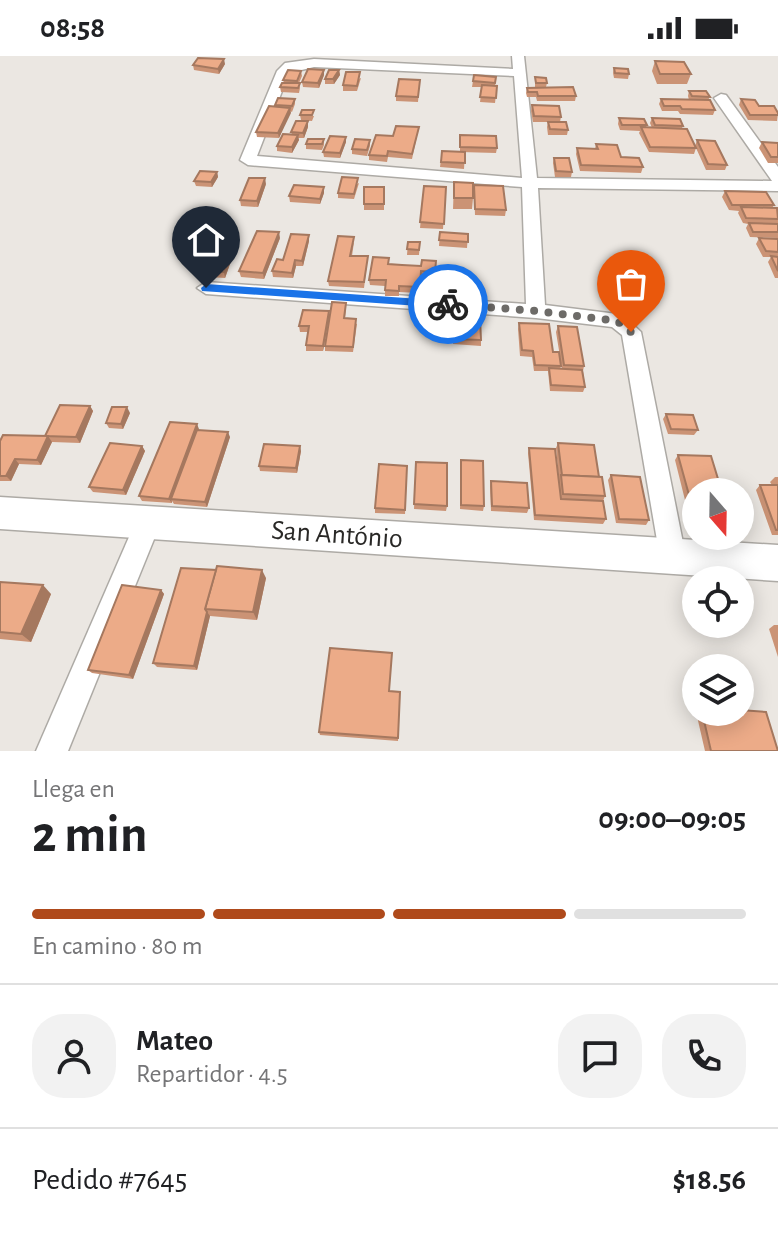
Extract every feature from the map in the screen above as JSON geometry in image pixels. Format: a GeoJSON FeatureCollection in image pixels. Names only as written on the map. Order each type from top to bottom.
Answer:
{"type":"FeatureCollection","features":[{"type":"Feature","properties":{"kind":"street"},"geometry":{"type":"LineString","coordinates":[[518,56],[530,183],[536,311]]}},
{"type":"Feature","properties":{"kind":"street"},"geometry":{"type":"LineString","coordinates":[[520,73],[314,63],[289,66],[283,71],[248,160],[530,183],[778,186]]}},
{"type":"Feature","properties":{"kind":"street"},"geometry":{"type":"LineString","coordinates":[[721,98],[778,178]]}},
{"type":"Feature","properties":{"kind":"street"},"geometry":{"type":"LineString","coordinates":[[206,288],[536,311],[617,321],[631,332],[673,558]]}},
{"type":"Feature","properties":{"kind":"street","name":"San António"},"geometry":{"type":"LineString","coordinates":[[0,513],[778,563]]}},
{"type":"Feature","properties":{"kind":"street"},"geometry":{"type":"LineString","coordinates":[[52,751],[148,522]]}},
{"type":"Feature","properties":{"kind":"building"},"geometry":{"type":"Polygon","coordinates":[[[198,58],[224,59],[218,69],[193,65],[198,58]]]}},
{"type":"Feature","properties":{"kind":"building"},"geometry":{"type":"Polygon","coordinates":[[[655,61],[684,62],[691,74],[660,74],[655,61]]]}},
{"type":"Feature","properties":{"kind":"building"},"geometry":{"type":"Polygon","coordinates":[[[614,68],[628,69],[629,74],[615,73],[614,68]]]}},
{"type":"Feature","properties":{"kind":"building"},"geometry":{"type":"Polygon","coordinates":[[[308,69],[324,70],[318,83],[302,82],[308,69]]]}},
{"type":"Feature","properties":{"kind":"building"},"geometry":{"type":"Polygon","coordinates":[[[288,70],[301,71],[297,81],[283,80],[288,70]]]}},
{"type":"Feature","properties":{"kind":"building"},"geometry":{"type":"Polygon","coordinates":[[[329,70],[339,70],[333,79],[325,79],[329,70]]]}},
{"type":"Feature","properties":{"kind":"building"},"geometry":{"type":"Polygon","coordinates":[[[346,72],[360,72],[357,86],[343,85],[346,72]]]}},
{"type":"Feature","properties":{"kind":"building"},"geometry":{"type":"Polygon","coordinates":[[[474,75],[496,77],[495,83],[473,81],[474,75]]]}},
{"type":"Feature","properties":{"kind":"building"},"geometry":{"type":"Polygon","coordinates":[[[535,77],[546,78],[547,83],[536,83],[535,77]]]}},
{"type":"Feature","properties":{"kind":"building"},"geometry":{"type":"Polygon","coordinates":[[[399,79],[420,80],[418,97],[396,96],[399,79]]]}},
{"type":"Feature","properties":{"kind":"building"},"geometry":{"type":"Polygon","coordinates":[[[282,83],[300,83],[298,88],[280,87],[282,83]]]}},
{"type":"Feature","properties":{"kind":"building"},"geometry":{"type":"Polygon","coordinates":[[[482,85],[497,86],[496,98],[480,97],[482,85]]]}},
{"type":"Feature","properties":{"kind":"building"},"geometry":{"type":"Polygon","coordinates":[[[573,87],[576,96],[538,96],[537,92],[528,92],[527,88],[573,87]]]}},
{"type":"Feature","properties":{"kind":"building"},"geometry":{"type":"Polygon","coordinates":[[[689,91],[706,91],[710,97],[692,96],[689,91]]]}},
{"type":"Feature","properties":{"kind":"building"},"geometry":{"type":"Polygon","coordinates":[[[278,98],[295,99],[292,106],[275,105],[278,98]]]}},
{"type":"Feature","properties":{"kind":"building"},"geometry":{"type":"Polygon","coordinates":[[[661,99],[710,100],[715,110],[664,106],[661,99]]]}},
{"type":"Feature","properties":{"kind":"building"},"geometry":{"type":"Polygon","coordinates":[[[741,99],[755,100],[759,106],[774,106],[778,115],[750,115],[741,99]]]}},
{"type":"Feature","properties":{"kind":"building"},"geometry":{"type":"Polygon","coordinates":[[[532,105],[559,106],[561,117],[534,116],[532,105]]]}},
{"type":"Feature","properties":{"kind":"building"},"geometry":{"type":"Polygon","coordinates":[[[269,106],[290,108],[278,133],[256,132],[269,106]]]}},
{"type":"Feature","properties":{"kind":"building"},"geometry":{"type":"Polygon","coordinates":[[[302,110],[314,110],[312,115],[300,115],[302,110]]]}},
{"type":"Feature","properties":{"kind":"building"},"geometry":{"type":"Polygon","coordinates":[[[619,118],[644,119],[647,125],[622,125],[619,118]]]}},
{"type":"Feature","properties":{"kind":"building"},"geometry":{"type":"Polygon","coordinates":[[[652,118],[680,119],[683,126],[655,125],[652,118]]]}},
{"type":"Feature","properties":{"kind":"building"},"geometry":{"type":"Polygon","coordinates":[[[296,121],[308,121],[303,133],[291,132],[296,121]]]}},
{"type":"Feature","properties":{"kind":"building"},"geometry":{"type":"Polygon","coordinates":[[[548,122],[566,122],[568,130],[550,129],[548,122]]]}},
{"type":"Feature","properties":{"kind":"building"},"geometry":{"type":"Polygon","coordinates":[[[396,126],[419,127],[412,154],[388,151],[387,156],[369,155],[376,135],[393,136],[396,126]]]}},
{"type":"Feature","properties":{"kind":"building"},"geometry":{"type":"Polygon","coordinates":[[[641,127],[687,129],[696,148],[650,147],[641,127]]]}},
{"type":"Feature","properties":{"kind":"building"},"geometry":{"type":"Polygon","coordinates":[[[283,134],[298,135],[292,147],[277,146],[283,134]]]}},
{"type":"Feature","properties":{"kind":"building"},"geometry":{"type":"Polygon","coordinates":[[[460,135],[496,136],[497,148],[460,147],[460,135]]]}},
{"type":"Feature","properties":{"kind":"building"},"geometry":{"type":"Polygon","coordinates":[[[330,136],[346,137],[340,153],[323,152],[330,136]]]}},
{"type":"Feature","properties":{"kind":"building"},"geometry":{"type":"Polygon","coordinates":[[[308,139],[324,139],[322,144],[306,144],[308,139]]]}},
{"type":"Feature","properties":{"kind":"building"},"geometry":{"type":"Polygon","coordinates":[[[355,139],[370,140],[367,150],[352,149],[355,139]]]}},
{"type":"Feature","properties":{"kind":"building"},"geometry":{"type":"Polygon","coordinates":[[[697,140],[715,141],[727,165],[708,164],[697,140]]]}},
{"type":"Feature","properties":{"kind":"building"},"geometry":{"type":"Polygon","coordinates":[[[762,142],[778,143],[778,157],[771,157],[762,142]]]}},
{"type":"Feature","properties":{"kind":"building"},"geometry":{"type":"Polygon","coordinates":[[[596,144],[617,145],[621,157],[639,158],[643,167],[581,165],[577,148],[598,149],[596,144]]]}},
{"type":"Feature","properties":{"kind":"building"},"geometry":{"type":"Polygon","coordinates":[[[442,151],[465,152],[465,163],[441,162],[442,151]]]}},
{"type":"Feature","properties":{"kind":"building"},"geometry":{"type":"Polygon","coordinates":[[[554,158],[569,158],[572,172],[556,171],[554,158]]]}},
{"type":"Feature","properties":{"kind":"building"},"geometry":{"type":"Polygon","coordinates":[[[200,171],[217,172],[211,182],[194,181],[200,171]]]}},
{"type":"Feature","properties":{"kind":"building"},"geometry":{"type":"Polygon","coordinates":[[[342,177],[358,178],[354,194],[338,193],[342,177]]]}},
{"type":"Feature","properties":{"kind":"building"},"geometry":{"type":"Polygon","coordinates":[[[249,178],[265,178],[257,201],[240,200],[249,178]]]}},
{"type":"Feature","properties":{"kind":"building"},"geometry":{"type":"Polygon","coordinates":[[[454,182],[473,183],[473,198],[454,198],[454,182]]]}},
{"type":"Feature","properties":{"kind":"building"},"geometry":{"type":"Polygon","coordinates":[[[294,185],[324,187],[320,199],[289,196],[294,185]]]}},
{"type":"Feature","properties":{"kind":"building"},"geometry":{"type":"Polygon","coordinates":[[[474,185],[503,186],[506,210],[475,209],[474,185]]]}},
{"type":"Feature","properties":{"kind":"building"},"geometry":{"type":"Polygon","coordinates":[[[424,186],[446,187],[444,224],[420,222],[424,186]]]}},
{"type":"Feature","properties":{"kind":"building"},"geometry":{"type":"Polygon","coordinates":[[[364,187],[384,187],[384,204],[364,204],[364,187]]]}},
{"type":"Feature","properties":{"kind":"building"},"geometry":{"type":"Polygon","coordinates":[[[725,191],[766,192],[774,205],[732,205],[725,191]]]}},
{"type":"Feature","properties":{"kind":"building"},"geometry":{"type":"Polygon","coordinates":[[[741,207],[777,208],[778,219],[746,218],[741,207]]]}},
{"type":"Feature","properties":{"kind":"building"},"geometry":{"type":"Polygon","coordinates":[[[749,223],[778,224],[778,232],[753,232],[749,223]]]}},
{"type":"Feature","properties":{"kind":"building"},"geometry":{"type":"Polygon","coordinates":[[[257,231],[279,232],[263,273],[239,271],[257,231]]]}},
{"type":"Feature","properties":{"kind":"building"},"geometry":{"type":"Polygon","coordinates":[[[440,232],[468,234],[468,242],[439,240],[440,232]]]}},
{"type":"Feature","properties":{"kind":"building"},"geometry":{"type":"Polygon","coordinates":[[[291,234],[309,235],[302,261],[295,260],[292,273],[272,271],[277,259],[283,260],[291,234]]]}},
{"type":"Feature","properties":{"kind":"building"},"geometry":{"type":"Polygon","coordinates":[[[338,236],[354,237],[350,256],[368,256],[364,282],[328,281],[338,236]]]}},
{"type":"Feature","properties":{"kind":"building"},"geometry":{"type":"Polygon","coordinates":[[[759,238],[778,239],[778,252],[766,251],[759,238]]]}},
{"type":"Feature","properties":{"kind":"building"},"geometry":{"type":"Polygon","coordinates":[[[408,242],[420,242],[419,250],[407,249],[408,242]]]}},
{"type":"Feature","properties":{"kind":"building"},"geometry":{"type":"Polygon","coordinates":[[[212,255],[229,255],[224,272],[206,271],[212,255]]]}},
{"type":"Feature","properties":{"kind":"building"},"geometry":{"type":"Polygon","coordinates":[[[771,256],[778,257],[778,271],[771,256]]]}},
{"type":"Feature","properties":{"kind":"building"},"geometry":{"type":"Polygon","coordinates":[[[373,257],[389,258],[388,264],[402,265],[421,266],[422,260],[436,261],[435,272],[421,271],[420,287],[399,286],[399,291],[385,290],[386,280],[369,280],[373,257]]]}},
{"type":"Feature","properties":{"kind":"building"},"geometry":{"type":"Polygon","coordinates":[[[448,274],[470,276],[470,290],[447,288],[448,274]]]}},
{"type":"Feature","properties":{"kind":"building"},"geometry":{"type":"Polygon","coordinates":[[[332,302],[346,303],[344,318],[356,319],[353,347],[325,346],[332,302]]]}},
{"type":"Feature","properties":{"kind":"building"},"geometry":{"type":"Polygon","coordinates":[[[303,310],[329,311],[323,346],[306,345],[309,326],[299,326],[303,310]]]}},
{"type":"Feature","properties":{"kind":"building"},"geometry":{"type":"Polygon","coordinates":[[[454,317],[480,318],[481,340],[454,339],[454,317]]]}},
{"type":"Feature","properties":{"kind":"building"},"geometry":{"type":"Polygon","coordinates":[[[519,323],[549,324],[553,352],[559,352],[561,366],[535,365],[533,351],[522,350],[519,323]]]}},
{"type":"Feature","properties":{"kind":"building"},"geometry":{"type":"Polygon","coordinates":[[[558,326],[577,327],[584,366],[564,365],[558,326]]]}},
{"type":"Feature","properties":{"kind":"building"},"geometry":{"type":"Polygon","coordinates":[[[549,368],[582,370],[585,387],[551,385],[549,368]]]}},
{"type":"Feature","properties":{"kind":"building"},"geometry":{"type":"Polygon","coordinates":[[[60,405],[90,406],[76,437],[45,436],[60,405]]]}},
{"type":"Feature","properties":{"kind":"building"},"geometry":{"type":"Polygon","coordinates":[[[112,407],[127,407],[121,424],[106,423],[112,407]]]}},
{"type":"Feature","properties":{"kind":"building"},"geometry":{"type":"Polygon","coordinates":[[[666,414],[693,415],[698,430],[671,429],[666,414]]]}},
{"type":"Feature","properties":{"kind":"building"},"geometry":{"type":"Polygon","coordinates":[[[170,422],[197,424],[169,499],[139,496],[170,422]]]}},
{"type":"Feature","properties":{"kind":"building"},"geometry":{"type":"Polygon","coordinates":[[[197,430],[228,432],[205,502],[171,499],[197,430]]]}},
{"type":"Feature","properties":{"kind":"building"},"geometry":{"type":"Polygon","coordinates":[[[3,435],[48,436],[37,460],[15,459],[6,476],[0,476],[0,441],[3,435]]]}},
{"type":"Feature","properties":{"kind":"building"},"geometry":{"type":"Polygon","coordinates":[[[110,443],[142,446],[123,490],[89,487],[110,443]]]}},
{"type":"Feature","properties":{"kind":"building"},"geometry":{"type":"Polygon","coordinates":[[[558,443],[594,445],[599,477],[562,475],[558,443]]]}},
{"type":"Feature","properties":{"kind":"building"},"geometry":{"type":"Polygon","coordinates":[[[264,444],[300,446],[296,468],[259,466],[264,444]]]}},
{"type":"Feature","properties":{"kind":"building"},"geometry":{"type":"Polygon","coordinates":[[[529,448],[555,449],[561,499],[603,501],[606,519],[535,515],[529,448]]]}},
{"type":"Feature","properties":{"kind":"building"},"geometry":{"type":"Polygon","coordinates":[[[678,455],[711,456],[718,478],[684,478],[678,455]]]}},
{"type":"Feature","properties":{"kind":"building"},"geometry":{"type":"Polygon","coordinates":[[[461,460],[483,461],[484,506],[461,505],[461,460]]]}},
{"type":"Feature","properties":{"kind":"building"},"geometry":{"type":"Polygon","coordinates":[[[416,462],[447,463],[447,506],[414,504],[416,462]]]}},
{"type":"Feature","properties":{"kind":"building"},"geometry":{"type":"Polygon","coordinates":[[[379,464],[407,466],[405,510],[375,508],[379,464]]]}},
{"type":"Feature","properties":{"kind":"building"},"geometry":{"type":"Polygon","coordinates":[[[561,475],[602,477],[605,496],[563,494],[561,475]]]}},
{"type":"Feature","properties":{"kind":"building"},"geometry":{"type":"Polygon","coordinates":[[[611,475],[640,477],[649,520],[619,519],[611,475]]]}},
{"type":"Feature","properties":{"kind":"building"},"geometry":{"type":"Polygon","coordinates":[[[491,481],[527,483],[529,508],[492,506],[491,481]]]}},
{"type":"Feature","properties":{"kind":"building"},"geometry":{"type":"Polygon","coordinates":[[[760,485],[778,485],[778,530],[776,530],[760,485]]]}},
{"type":"Feature","properties":{"kind":"building"},"geometry":{"type":"Polygon","coordinates":[[[217,566],[262,570],[253,612],[205,609],[217,566]]]}},
{"type":"Feature","properties":{"kind":"building"},"geometry":{"type":"Polygon","coordinates":[[[181,568],[216,570],[194,666],[153,663],[181,568]]]}},
{"type":"Feature","properties":{"kind":"building"},"geometry":{"type":"Polygon","coordinates":[[[0,582],[43,585],[21,634],[0,632],[0,582]]]}},
{"type":"Feature","properties":{"kind":"building"},"geometry":{"type":"Polygon","coordinates":[[[122,585],[161,590],[129,675],[88,670],[122,585]]]}},
{"type":"Feature","properties":{"kind":"building"},"geometry":{"type":"Polygon","coordinates":[[[330,648],[392,653],[389,691],[400,692],[398,738],[319,732],[330,648]]]}},
{"type":"Feature","properties":{"kind":"building"},"geometry":{"type":"Polygon","coordinates":[[[754,711],[766,712],[778,751],[711,751],[705,726],[754,726],[754,711]]]}},
{"type":"Feature","properties":{"kind":"way so far"},"geometry":{"type":"LineString","coordinates":[[448,304],[617,321],[631,332]]}},
{"type":"Feature","properties":{"kind":"route"},"geometry":{"type":"LineString","coordinates":[[206,288],[448,304]]}}]}
